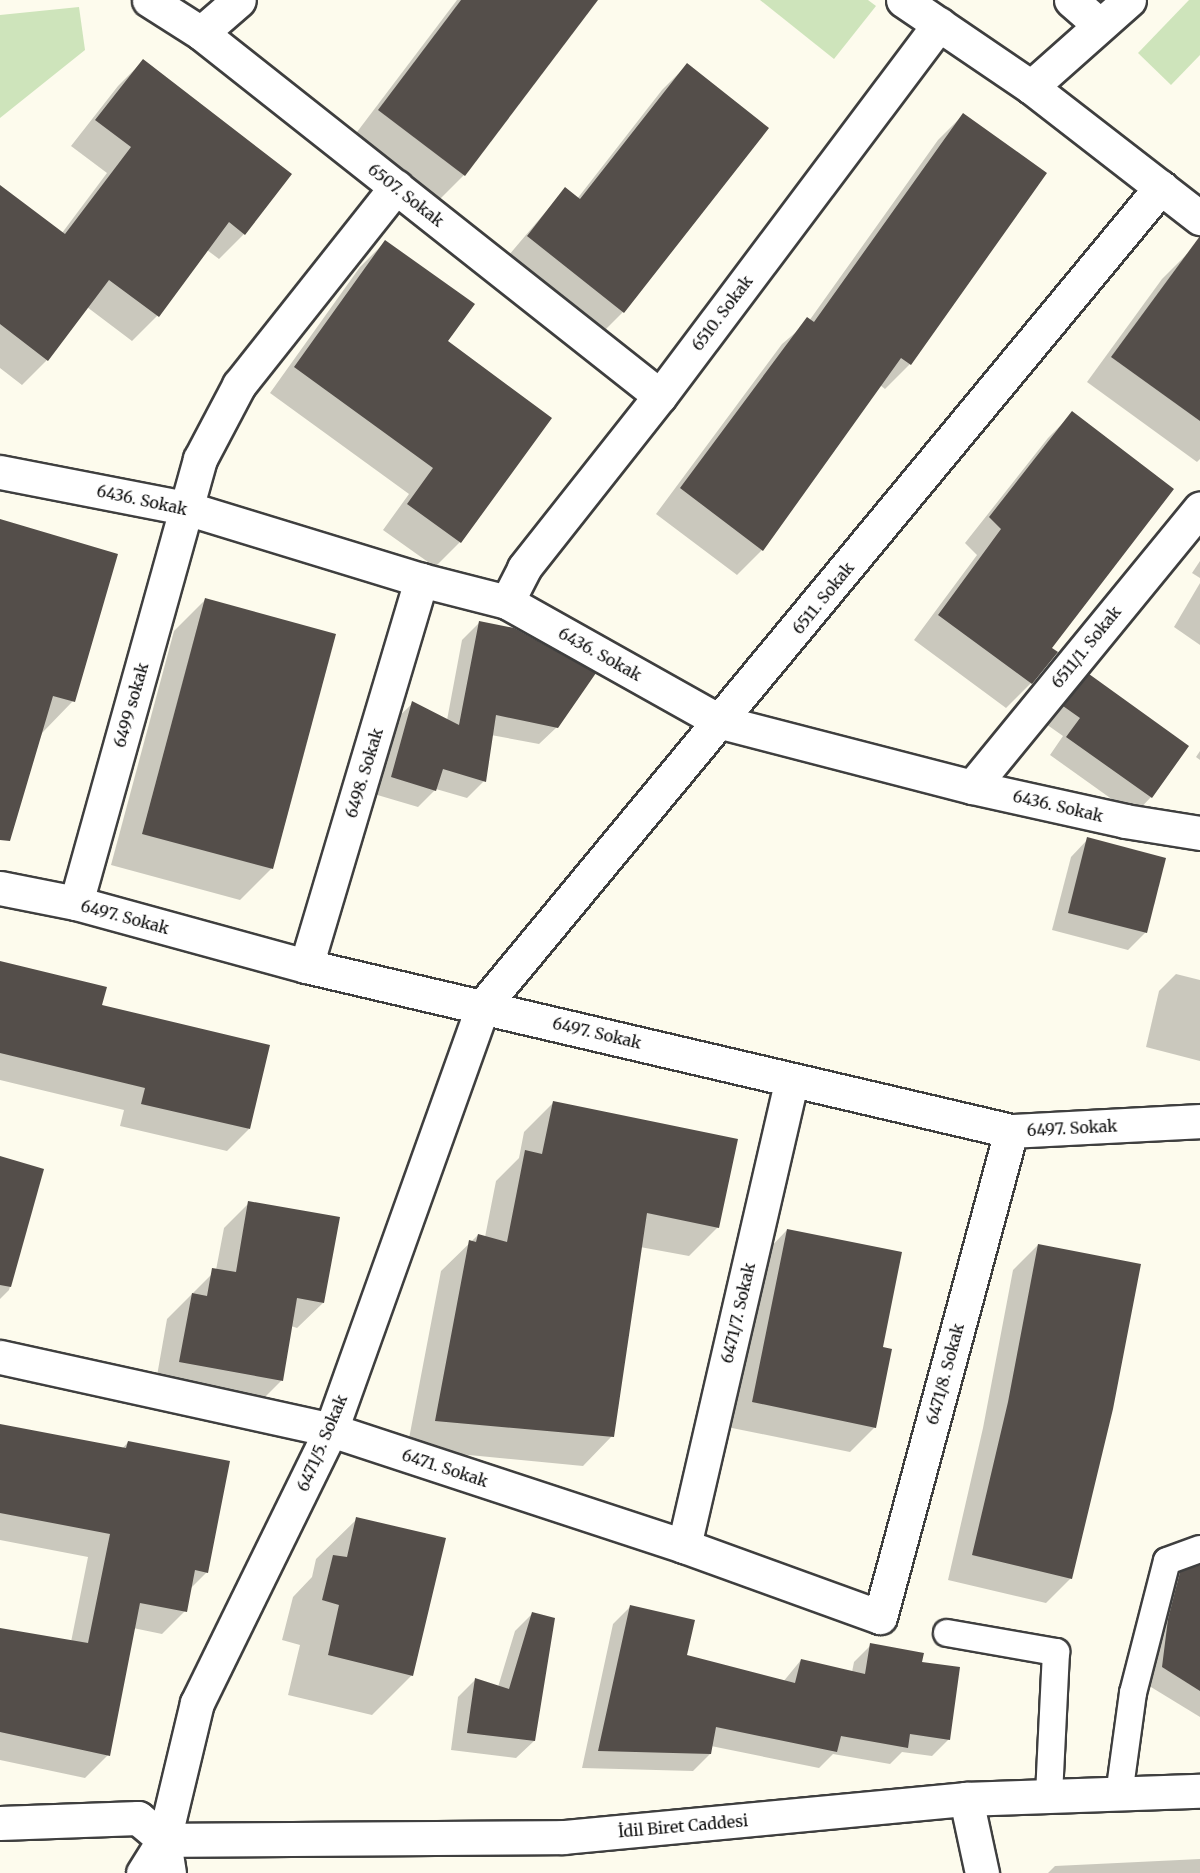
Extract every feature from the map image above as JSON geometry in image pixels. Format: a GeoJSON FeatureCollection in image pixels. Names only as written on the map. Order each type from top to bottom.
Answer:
{"type":"FeatureCollection","features":[{"type":"Feature","properties":{"kind":"street","name":"6507. Sokak"},"geometry":{"type":"LineString","coordinates":[[149,0],[201,33],[660,396]]}},
{"type":"Feature","properties":{"kind":"street"},"geometry":{"type":"LineString","coordinates":[[201,33],[239,0]]}},
{"type":"Feature","properties":{"kind":"street"},"geometry":{"type":"LineString","coordinates":[[903,0],[1031,87],[1200,218]]}},
{"type":"Feature","properties":{"kind":"street"},"geometry":{"type":"LineString","coordinates":[[1071,0],[1101,25]]}},
{"type":"Feature","properties":{"kind":"street"},"geometry":{"type":"LineString","coordinates":[[1031,87],[1130,0]]}},
{"type":"Feature","properties":{"kind":"street","name":"6510. Sokak"},"geometry":{"type":"LineString","coordinates":[[507,602],[524,568],[660,396],[939,24]]}},
{"type":"Feature","properties":{"kind":"street","name":"6499 sokak"},"geometry":{"type":"LineString","coordinates":[[76,903],[200,459],[239,385],[396,187]]}},
{"type":"Feature","properties":{"kind":"street","name":"6511. Sokak"},"geometry":{"type":"LineString","coordinates":[[483,1006],[722,722],[1161,187]]}},
{"type":"Feature","properties":{"kind":"street","name":"6436. Sokak"},"geometry":{"type":"LineString","coordinates":[[0,472],[186,508],[421,580],[507,602],[722,722],[972,787],[1125,821],[1200,833]]}},
{"type":"Feature","properties":{"kind":"street","name":"6511/1. Sokak"},"geometry":{"type":"LineString","coordinates":[[972,787],[1200,508]]}},
{"type":"Feature","properties":{"kind":"street","name":"6498. Sokak"},"geometry":{"type":"LineString","coordinates":[[306,966],[421,580]]}},
{"type":"Feature","properties":{"kind":"street","name":"6497. Sokak"},"geometry":{"type":"LineString","coordinates":[[0,888],[76,903],[306,966],[1011,1131],[1200,1121]]}},
{"type":"Feature","properties":{"kind":"street","name":"6471/5. Sokak"},"geometry":{"type":"LineString","coordinates":[[165,1840],[197,1703],[331,1430],[483,1006]]}},
{"type":"Feature","properties":{"kind":"street","name":"6471/7. Sokak"},"geometry":{"type":"LineString","coordinates":[[684,1546],[792,1080]]}},
{"type":"Feature","properties":{"kind":"street","name":"6471/8. Sokak"},"geometry":{"type":"LineString","coordinates":[[880,1617],[1011,1131]]}},
{"type":"Feature","properties":{"kind":"street","name":"6471. Sokak"},"geometry":{"type":"LineString","coordinates":[[0,1357],[331,1430],[684,1546],[880,1617]]}},
{"type":"Feature","properties":{"kind":"street","name":"İdil Biret Caddesi"},"geometry":{"type":"LineString","coordinates":[[165,1840],[563,1837],[966,1800],[1200,1791]]}},
{"type":"Feature","properties":{"kind":"street"},"geometry":{"type":"LineString","coordinates":[[966,1800],[982,1873]]}},
{"type":"Feature","properties":{"kind":"street"},"geometry":{"type":"LineString","coordinates":[[0,1823],[138,1818],[165,1840],[169,1873]]}},
{"type":"Feature","properties":{"kind":"street"},"geometry":{"type":"LineString","coordinates":[[143,1873],[165,1840]]}},
{"type":"Feature","properties":{"kind":"lane"},"geometry":{"type":"LineString","coordinates":[[1119,1795],[1133,1693],[1167,1561],[1200,1549]]}},
{"type":"Feature","properties":{"kind":"lane"},"geometry":{"type":"LineString","coordinates":[[947,1633],[1056,1652],[1049,1797]]}},
{"type":"Feature","properties":{"kind":"green space"},"geometry":{"type":"Polygon","coordinates":[[[760,0],[868,0],[876,6],[834,59],[760,0]]]}},
{"type":"Feature","properties":{"kind":"green space"},"geometry":{"type":"Polygon","coordinates":[[[1189,0],[1200,0],[1200,55],[1171,85],[1138,53],[1189,0]]]}},
{"type":"Feature","properties":{"kind":"green space"},"geometry":{"type":"Polygon","coordinates":[[[79,7],[85,50],[0,118],[0,15],[79,7]]]}},
{"type":"Feature","properties":{"kind":"building"},"geometry":{"type":"Polygon","coordinates":[[[461,0],[598,0],[465,176],[378,110],[461,0]]]}},
{"type":"Feature","properties":{"kind":"building"},"geometry":{"type":"Polygon","coordinates":[[[143,59],[292,174],[245,235],[229,222],[159,317],[109,280],[48,361],[0,324],[0,185],[65,234],[131,147],[95,120],[143,59]]]}},
{"type":"Feature","properties":{"kind":"building"},"geometry":{"type":"Polygon","coordinates":[[[687,63],[769,128],[624,313],[527,236],[565,187],[580,199],[687,63]]]}},
{"type":"Feature","properties":{"kind":"building"},"geometry":{"type":"Polygon","coordinates":[[[963,113],[1047,173],[911,365],[901,358],[763,551],[680,488],[807,317],[814,322],[963,113]]]}},
{"type":"Feature","properties":{"kind":"building"},"geometry":{"type":"Polygon","coordinates":[[[1200,236],[1200,421],[1111,357],[1200,236]]]}},
{"type":"Feature","properties":{"kind":"building"},"geometry":{"type":"Polygon","coordinates":[[[385,240],[475,304],[448,341],[552,418],[461,543],[407,504],[433,468],[294,367],[385,240]]]}},
{"type":"Feature","properties":{"kind":"building"},"geometry":{"type":"Polygon","coordinates":[[[1072,411],[1174,489],[1052,648],[1058,652],[1032,684],[938,615],[1001,529],[989,517],[1072,411]]]}},
{"type":"Feature","properties":{"kind":"building"},"geometry":{"type":"Polygon","coordinates":[[[0,519],[118,554],[75,702],[53,696],[10,841],[0,840],[0,519]]]}},
{"type":"Feature","properties":{"kind":"building"},"geometry":{"type":"Polygon","coordinates":[[[205,598],[336,634],[273,869],[142,834],[205,598]]]}},
{"type":"Feature","properties":{"kind":"building"},"geometry":{"type":"Polygon","coordinates":[[[479,621],[514,628],[596,673],[558,728],[496,715],[486,782],[443,769],[436,791],[391,777],[412,701],[459,725],[479,621]]]}},
{"type":"Feature","properties":{"kind":"building"},"geometry":{"type":"Polygon","coordinates":[[[1089,674],[1189,746],[1152,798],[1066,737],[1080,718],[1063,706],[1089,674]]]}},
{"type":"Feature","properties":{"kind":"building"},"geometry":{"type":"Polygon","coordinates":[[[1087,837],[1166,858],[1147,933],[1068,913],[1087,837]]]}},
{"type":"Feature","properties":{"kind":"building"},"geometry":{"type":"Polygon","coordinates":[[[0,961],[107,987],[102,1005],[270,1045],[250,1129],[141,1104],[145,1088],[0,1053],[0,961]]]}},
{"type":"Feature","properties":{"kind":"building"},"geometry":{"type":"Polygon","coordinates":[[[553,1101],[738,1139],[719,1228],[647,1213],[614,1437],[435,1421],[469,1240],[476,1242],[478,1234],[507,1242],[525,1150],[542,1154],[553,1101]]]}},
{"type":"Feature","properties":{"kind":"building"},"geometry":{"type":"Polygon","coordinates":[[[0,1156],[44,1169],[11,1287],[0,1285],[0,1156]]]}},
{"type":"Feature","properties":{"kind":"building"},"geometry":{"type":"Polygon","coordinates":[[[248,1201],[340,1217],[324,1303],[297,1298],[283,1381],[179,1362],[192,1293],[207,1296],[212,1268],[236,1272],[248,1201]]]}},
{"type":"Feature","properties":{"kind":"building"},"geometry":{"type":"Polygon","coordinates":[[[787,1229],[902,1252],[883,1347],[892,1349],[876,1428],[752,1402],[787,1229]]]}},
{"type":"Feature","properties":{"kind":"building"},"geometry":{"type":"Polygon","coordinates":[[[1038,1244],[1141,1264],[1113,1409],[1072,1579],[972,1555],[1008,1402],[1038,1244]]]}},
{"type":"Feature","properties":{"kind":"building"},"geometry":{"type":"Polygon","coordinates":[[[0,1424],[126,1448],[128,1441],[230,1461],[208,1573],[195,1570],[187,1612],[140,1603],[110,1756],[0,1732],[0,1628],[88,1643],[110,1534],[0,1513],[0,1424]]]}},
{"type":"Feature","properties":{"kind":"building"},"geometry":{"type":"Polygon","coordinates":[[[356,1517],[446,1538],[413,1676],[328,1655],[339,1605],[322,1600],[333,1555],[347,1557],[356,1517]]]}},
{"type":"Feature","properties":{"kind":"building"},"geometry":{"type":"Polygon","coordinates":[[[1200,1565],[1200,1691],[1162,1667],[1168,1619],[1180,1572],[1200,1565]]]}},
{"type":"Feature","properties":{"kind":"building"},"geometry":{"type":"Polygon","coordinates":[[[630,1605],[695,1620],[687,1655],[795,1683],[801,1659],[865,1674],[870,1643],[924,1653],[922,1662],[960,1667],[950,1740],[910,1734],[908,1748],[841,1736],[837,1752],[716,1727],[711,1754],[598,1751],[630,1605]]]}},
{"type":"Feature","properties":{"kind":"building"},"geometry":{"type":"Polygon","coordinates":[[[532,1612],[555,1618],[535,1741],[467,1733],[475,1678],[509,1689],[532,1612]]]}}]}
